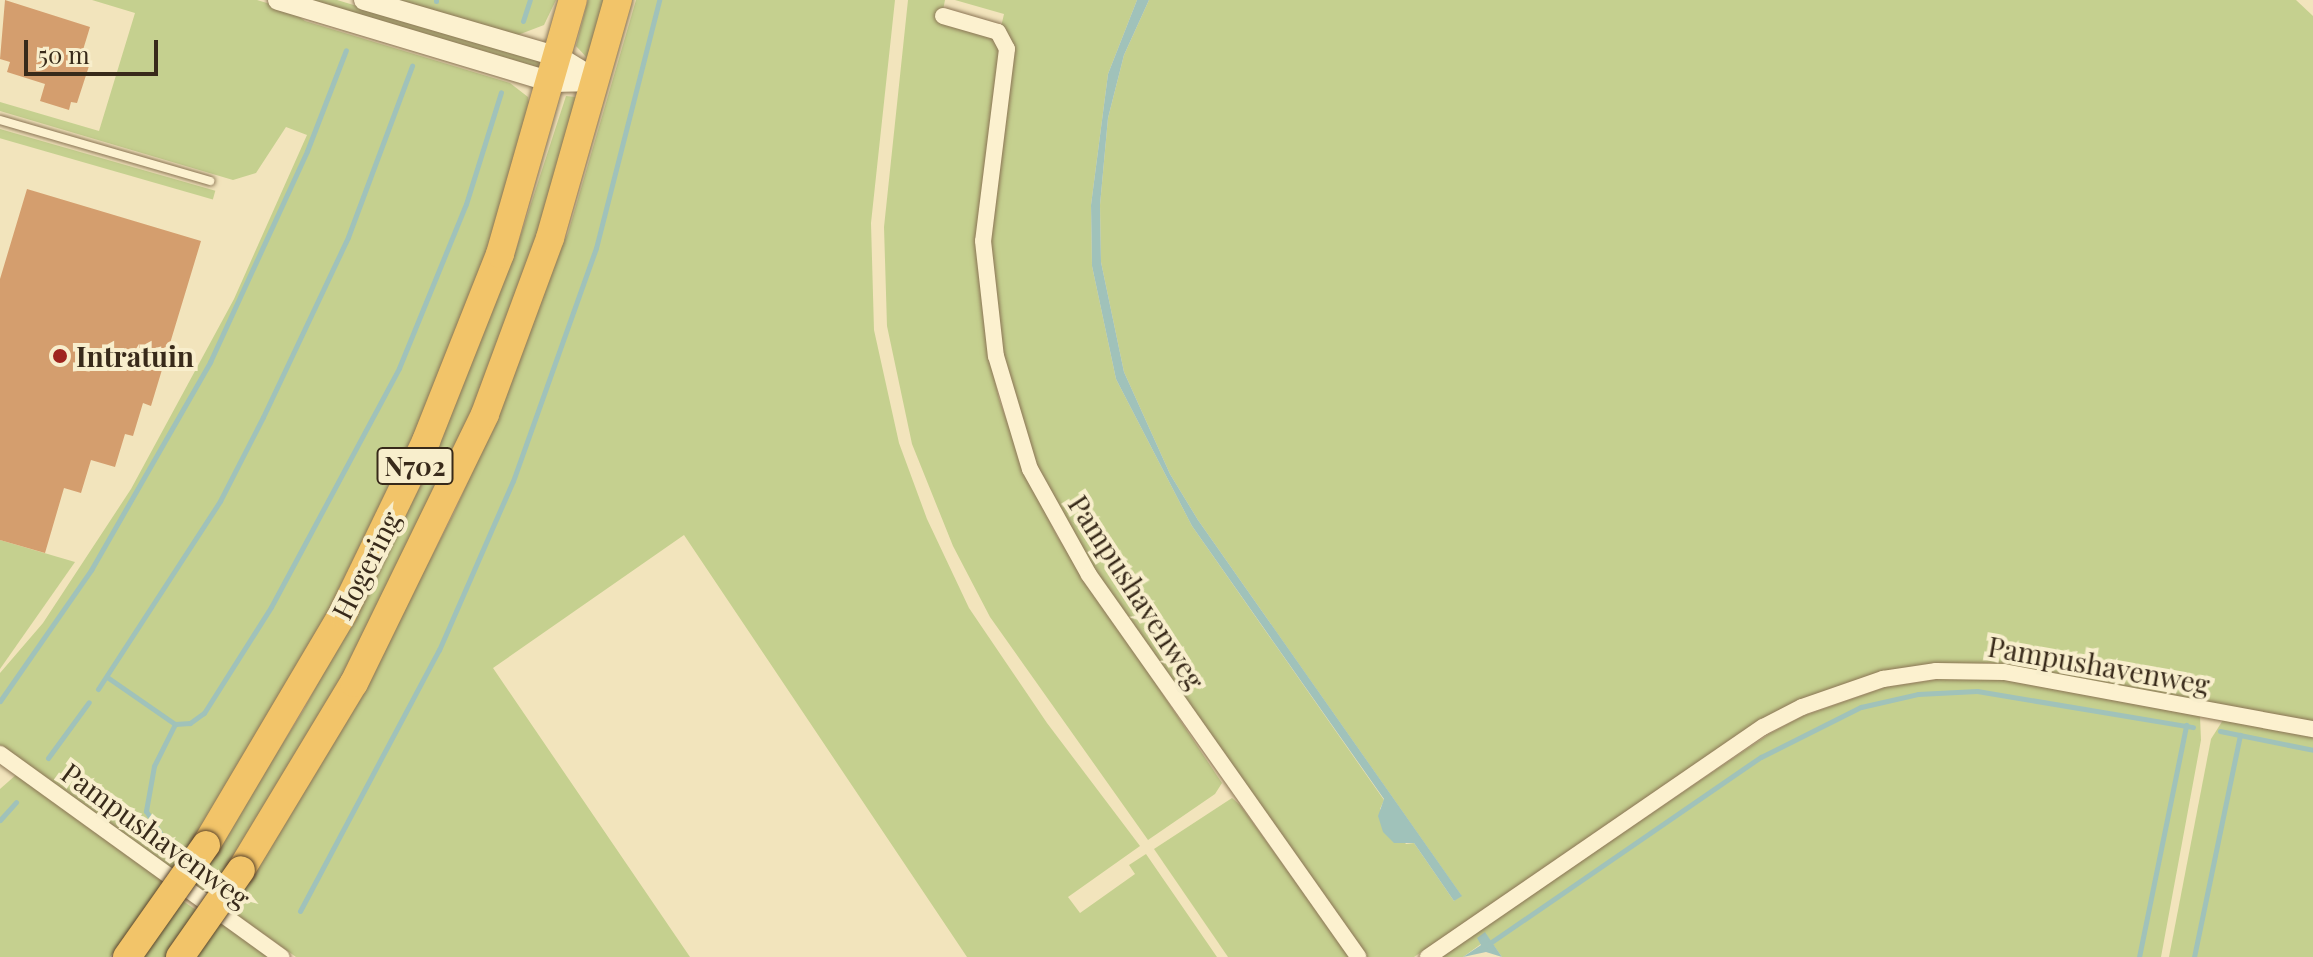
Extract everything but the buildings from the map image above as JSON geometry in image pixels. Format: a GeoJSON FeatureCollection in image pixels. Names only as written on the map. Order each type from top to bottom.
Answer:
{"type":"FeatureCollection","features":[{"type":"Feature","properties":{"kind":"highway","name":"Hogering"},"geometry":{"type":"LineString","coordinates":[[127,957],[206,845],[310,674],[399,500],[500,254],[556,70],[573,0]]}},
{"type":"Feature","properties":{"kind":"highway","name":"Hogering"},"geometry":{"type":"LineString","coordinates":[[180,957],[241,870],[354,683],[474,438],[550,238],[598,81],[618,0]]}},
{"type":"Feature","properties":{"kind":"street"},"geometry":{"type":"LineString","coordinates":[[278,0],[598,81]]}},
{"type":"Feature","properties":{"kind":"street"},"geometry":{"type":"LineString","coordinates":[[364,0],[556,70]]}},
{"type":"Feature","properties":{"kind":"street","name":"Pampushavenweg"},"geometry":{"type":"LineString","coordinates":[[943,16],[998,32],[1007,49],[983,241],[996,356],[1030,469],[1089,575],[1358,957]]}},
{"type":"Feature","properties":{"kind":"street","name":"Pampushavenweg"},"geometry":{"type":"LineString","coordinates":[[1428,957],[1763,727],[1802,707],[1883,679],[1936,671],[2004,672],[2313,729]]}},
{"type":"Feature","properties":{"kind":"street","name":"Pampushavenweg"},"geometry":{"type":"LineString","coordinates":[[0,754],[281,957]]}},
{"type":"Feature","properties":{"kind":"lane"},"geometry":{"type":"LineString","coordinates":[[0,120],[210,181]]}},
{"type":"Feature","properties":{"kind":"green space"},"geometry":{"type":"Polygon","coordinates":[[[92,0],[257,0],[290,10],[305,21],[510,83],[528,97],[530,108],[502,209],[455,335],[348,592],[177,872],[0,745],[0,673],[43,623],[131,489],[234,299],[307,135],[286,127],[256,173],[233,180],[0,111],[0,102],[99,131],[135,13],[92,0]]]}},
{"type":"Feature","properties":{"kind":"green space"},"geometry":{"type":"Polygon","coordinates":[[[307,0],[337,0],[540,61],[544,69],[307,0]]]}},
{"type":"Feature","properties":{"kind":"green space"},"geometry":{"type":"Polygon","coordinates":[[[374,0],[556,0],[544,25],[510,38],[374,0]]]}},
{"type":"Feature","properties":{"kind":"green space"},"geometry":{"type":"Polygon","coordinates":[[[588,0],[610,0],[590,61],[576,46],[588,0]]]}},
{"type":"Feature","properties":{"kind":"green space"},"geometry":{"type":"Polygon","coordinates":[[[636,0],[895,0],[871,223],[874,330],[899,443],[927,519],[969,608],[1047,723],[1140,846],[1068,897],[1080,913],[1135,874],[1129,865],[1146,854],[1217,957],[967,957],[684,535],[493,668],[690,957],[296,957],[226,907],[357,701],[454,513],[487,439],[524,328],[568,233],[636,0]]]}},
{"type":"Feature","properties":{"kind":"green space"},"geometry":{"type":"Polygon","coordinates":[[[908,0],[945,0],[941,20],[986,31],[1003,48],[982,187],[990,358],[999,399],[1026,474],[1057,536],[1222,783],[1215,794],[1148,840],[990,617],[953,546],[912,444],[887,326],[884,227],[908,0]]]}},
{"type":"Feature","properties":{"kind":"green space"},"geometry":{"type":"Polygon","coordinates":[[[955,0],[1137,0],[1108,74],[1091,205],[1092,266],[1116,379],[1192,526],[1384,800],[1380,809],[1406,844],[1414,843],[1454,901],[1461,895],[1198,520],[1170,474],[1124,372],[1101,262],[1100,205],[1108,118],[1124,55],[1149,0],[2296,0],[2313,16],[2313,722],[1989,663],[1882,671],[1793,703],[1414,957],[1367,957],[1093,569],[1036,466],[1001,354],[988,238],[1010,37],[1001,27],[1004,14],[955,0]]]}},
{"type":"Feature","properties":{"kind":"green space"},"geometry":{"type":"Polygon","coordinates":[[[566,96],[576,97],[543,220],[471,424],[352,671],[211,896],[195,884],[303,711],[373,581],[448,420],[514,256],[566,96]]]}},
{"type":"Feature","properties":{"kind":"green space"},"geometry":{"type":"Polygon","coordinates":[[[0,129],[215,191],[213,199],[0,138],[0,129]]]}},
{"type":"Feature","properties":{"kind":"green space"},"geometry":{"type":"Polygon","coordinates":[[[0,540],[75,562],[0,669],[0,540]]]}},
{"type":"Feature","properties":{"kind":"green space"},"geometry":{"type":"Polygon","coordinates":[[[1947,678],[2000,679],[2200,716],[2201,740],[2161,957],[1502,957],[1485,933],[1481,944],[1463,957],[1439,957],[1769,734],[1803,716],[1886,687],[1947,678]]]}},
{"type":"Feature","properties":{"kind":"green space"},"geometry":{"type":"Polygon","coordinates":[[[2223,720],[2313,736],[2313,957],[2169,957],[2211,739],[2223,720]]]}},
{"type":"Feature","properties":{"kind":"green space"},"geometry":{"type":"Polygon","coordinates":[[[17,774],[170,882],[110,957],[0,957],[0,789],[17,774]]]}},
{"type":"Feature","properties":{"kind":"green space"},"geometry":{"type":"Polygon","coordinates":[[[1232,798],[1350,957],[1228,957],[1154,849],[1232,798]]]}},
{"type":"Feature","properties":{"kind":"green space"},"geometry":{"type":"Polygon","coordinates":[[[183,901],[199,912],[166,957],[141,957],[183,901]]]}},
{"type":"Feature","properties":{"kind":"green space"},"geometry":{"type":"Polygon","coordinates":[[[219,918],[275,957],[191,957],[219,918]]]}},
{"type":"Feature","properties":{"kind":"water"},"geometry":{"type":"Polygon","coordinates":[[[1137,0],[1149,0],[1124,55],[1108,118],[1100,205],[1101,262],[1124,372],[1170,474],[1198,520],[1462,896],[1454,901],[1414,843],[1394,843],[1383,832],[1378,816],[1384,799],[1192,526],[1116,379],[1092,266],[1091,205],[1108,74],[1137,0]]]}},
{"type":"Feature","properties":{"kind":"water"},"geometry":{"type":"Polygon","coordinates":[[[1485,932],[1502,957],[1486,952],[1463,957],[1481,945],[1477,938],[1485,932]]]}},
{"type":"Feature","properties":{"kind":"waterway"},"geometry":{"type":"LineString","coordinates":[[523,21],[530,0]]}},
{"type":"Feature","properties":{"kind":"waterway"},"geometry":{"type":"LineString","coordinates":[[300,911],[439,650],[513,481],[596,248],[659,0]]}},
{"type":"Feature","properties":{"kind":"waterway"},"geometry":{"type":"LineString","coordinates":[[0,701],[91,570],[210,362],[307,151],[346,50]]}},
{"type":"Feature","properties":{"kind":"waterway"},"geometry":{"type":"LineString","coordinates":[[98,689],[220,501],[263,417],[348,237],[412,66]]}},
{"type":"Feature","properties":{"kind":"waterway"},"geometry":{"type":"LineString","coordinates":[[175,724],[190,723],[204,713],[271,607],[399,368],[466,204],[501,92]]}},
{"type":"Feature","properties":{"kind":"waterway"},"geometry":{"type":"LineString","coordinates":[[107,677],[175,724],[154,766],[146,811],[172,851]]}},
{"type":"Feature","properties":{"kind":"waterway"},"geometry":{"type":"LineString","coordinates":[[1487,945],[1761,757],[1861,707],[1918,694],[1977,691],[2193,727]]}},
{"type":"Feature","properties":{"kind":"waterway"},"geometry":{"type":"LineString","coordinates":[[48,758],[89,702]]}},
{"type":"Feature","properties":{"kind":"waterway"},"geometry":{"type":"LineString","coordinates":[[2139,957],[2186,725]]}},
{"type":"Feature","properties":{"kind":"waterway"},"geometry":{"type":"LineString","coordinates":[[2220,731],[2313,750]]}},
{"type":"Feature","properties":{"kind":"waterway"},"geometry":{"type":"LineString","coordinates":[[2194,957],[2240,735]]}},
{"type":"Feature","properties":{"kind":"waterway"},"geometry":{"type":"LineString","coordinates":[[0,820],[16,802]]}},
{"type":"Feature","properties":{"kind":"place","name":"Intratuin"},"geometry":{"type":"Point","coordinates":[60,356]}}]}
